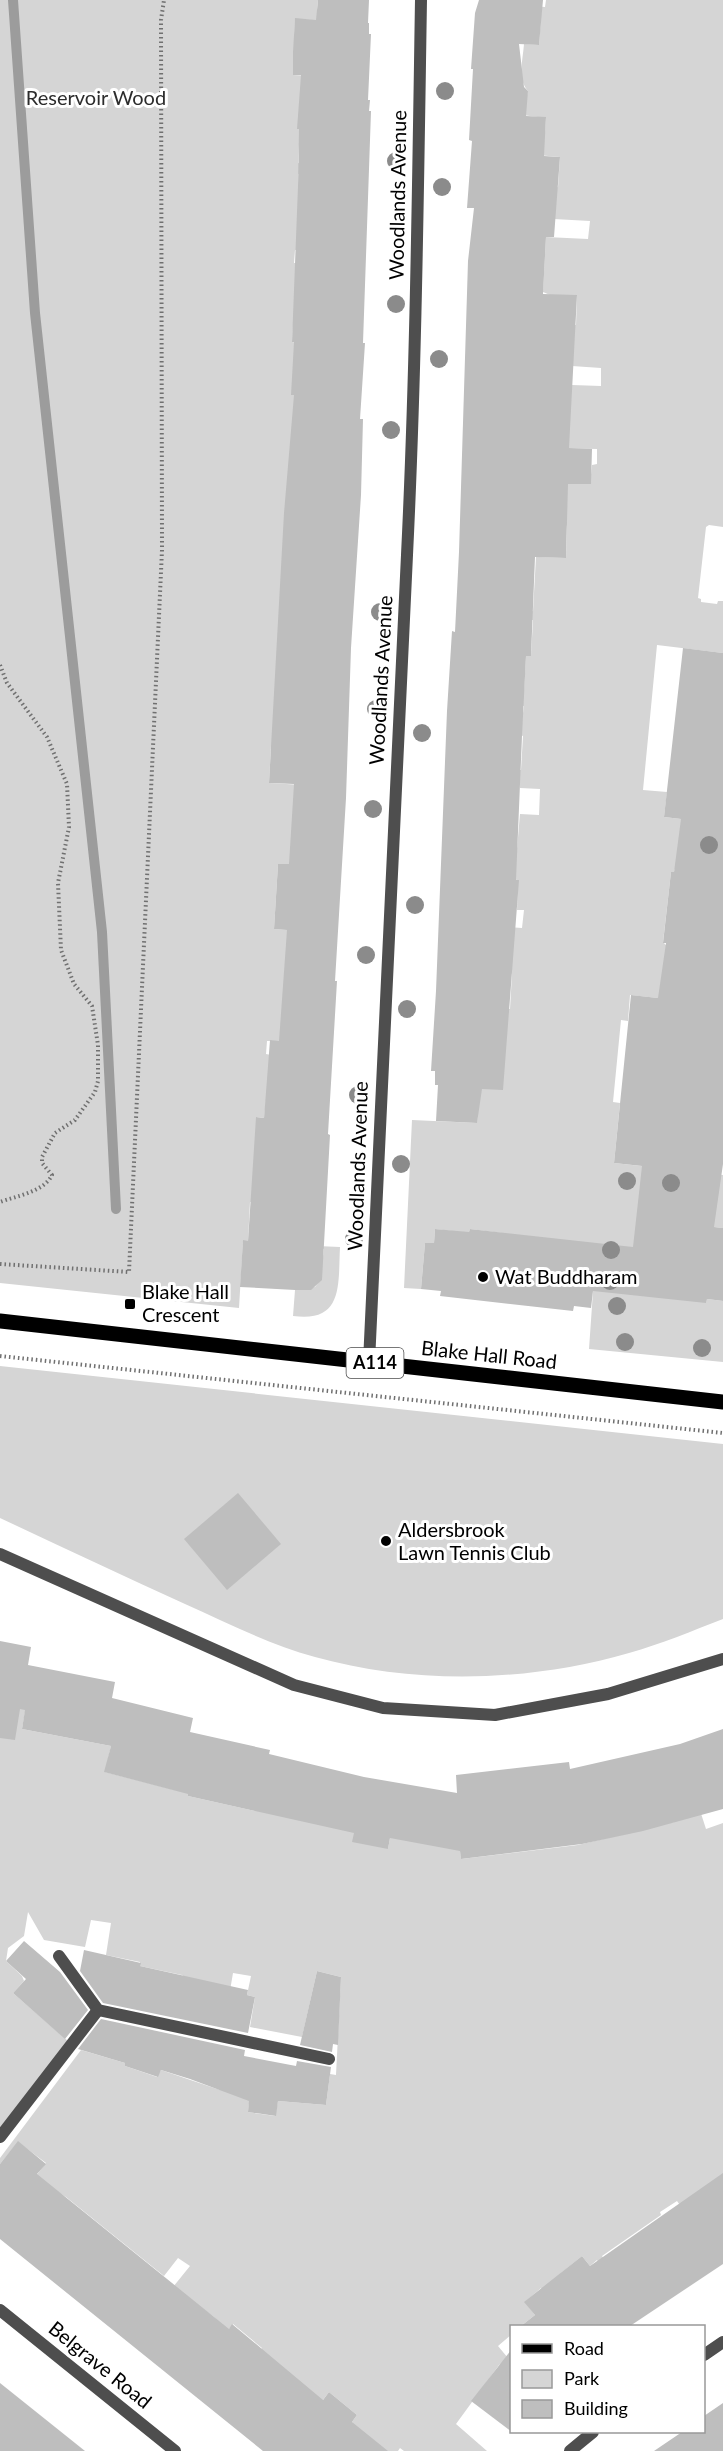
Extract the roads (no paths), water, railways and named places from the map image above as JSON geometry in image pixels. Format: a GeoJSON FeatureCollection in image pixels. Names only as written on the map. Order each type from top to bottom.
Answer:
{"type":"FeatureCollection","features":[{"type":"Feature","properties":{"kind":"main road","name":"Blake Hall Road"},"geometry":{"type":"LineString","coordinates":[[0,1321],[723,1402]]}},
{"type":"Feature","properties":{"kind":"street","name":"Woodlands Avenue"},"geometry":{"type":"LineString","coordinates":[[369,1362],[408,553],[421,0]]}},
{"type":"Feature","properties":{"kind":"street"},"geometry":{"type":"LineString","coordinates":[[0,1554],[294,1685],[383,1708],[495,1715],[608,1694],[723,1659]]}},
{"type":"Feature","properties":{"kind":"street"},"geometry":{"type":"LineString","coordinates":[[59,1956],[98,2010],[329,2059]]}},
{"type":"Feature","properties":{"kind":"street"},"geometry":{"type":"LineString","coordinates":[[0,2137],[98,2010]]}},
{"type":"Feature","properties":{"kind":"street","name":"Belgrave Road"},"geometry":{"type":"LineString","coordinates":[[0,2310],[175,2451]]}},
{"type":"Feature","properties":{"kind":"street"},"geometry":{"type":"LineString","coordinates":[[705,2354],[723,2342]]}},
{"type":"Feature","properties":{"kind":"street"},"geometry":{"type":"LineString","coordinates":[[570,2451],[592,2433]]}},
{"type":"Feature","properties":{"kind":"waterway"},"geometry":{"type":"LineString","coordinates":[[13,0],[35,313],[102,932],[116,1209]]}},
{"type":"Feature","properties":{"kind":"place","name":"Wat Buddharam"},"geometry":{"type":"Point","coordinates":[483,1277]}},
{"type":"Feature","properties":{"kind":"place","name":"Blake Hall Crescent"},"geometry":{"type":"Point","coordinates":[130,1304]}},
{"type":"Feature","properties":{"kind":"place","name":"Aldersbrook Lawn Tennis Club"},"geometry":{"type":"Point","coordinates":[386,1541]}},
{"type":"Feature","properties":{"kind":"park label","name":"Reservoir Wood"},"geometry":{"type":"Point","coordinates":[96,98]}}]}
